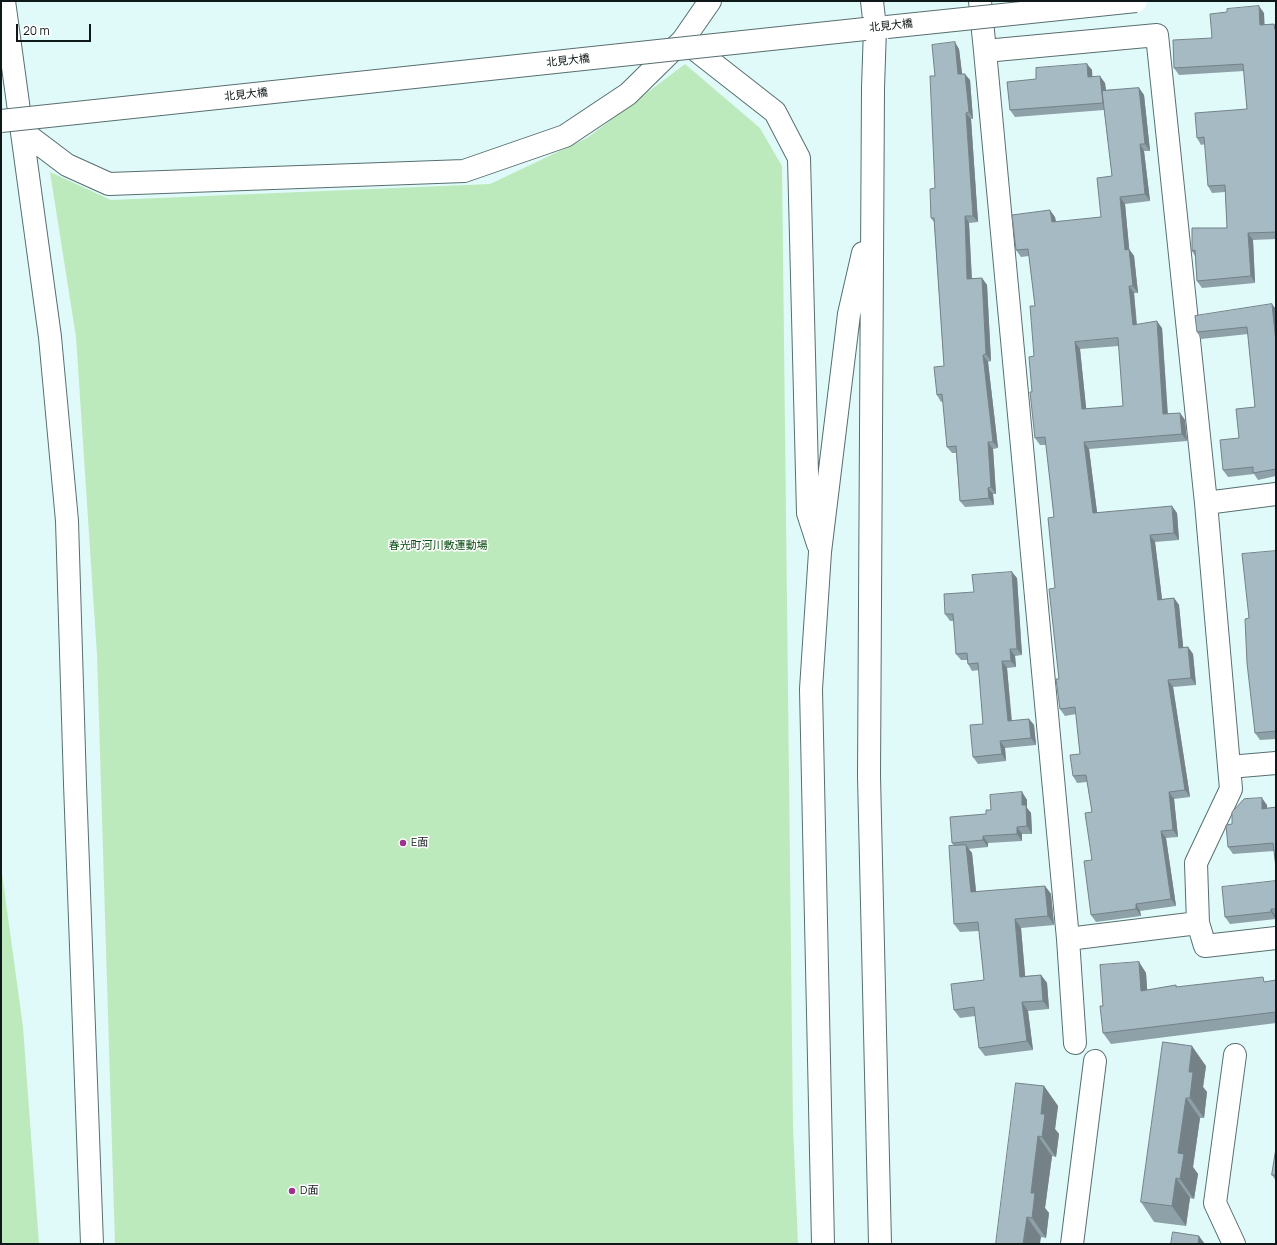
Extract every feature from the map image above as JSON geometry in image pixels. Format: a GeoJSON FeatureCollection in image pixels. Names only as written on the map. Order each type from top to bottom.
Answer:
{"type":"FeatureCollection","features":[{"type":"Feature","properties":{"kind":"street"},"geometry":{"type":"LineString","coordinates":[[4,1],[50,337],[67,521],[92,1244]]}},
{"type":"Feature","properties":{"kind":"street"},"geometry":{"type":"LineString","coordinates":[[22,131],[66,165],[109,184],[464,171],[565,136],[628,94],[683,40],[710,1]]}},
{"type":"Feature","properties":{"kind":"street"},"geometry":{"type":"LineString","coordinates":[[872,1],[875,28],[872,210],[869,776],[880,1244]]}},
{"type":"Feature","properties":{"kind":"street"},"geometry":{"type":"LineString","coordinates":[[980,1],[1068,939],[1075,1043]]}},
{"type":"Feature","properties":{"kind":"street","name":"北見大橋"},"geometry":{"type":"LineString","coordinates":[[1,121],[1136,1]]}},
{"type":"Feature","properties":{"kind":"street"},"geometry":{"type":"LineString","coordinates":[[985,51],[1157,35],[1206,503],[1231,789],[1196,863],[1198,923],[1205,946],[1276,938]]}},
{"type":"Feature","properties":{"kind":"street"},"geometry":{"type":"LineString","coordinates":[[683,40],[775,112],[799,158],[808,513],[820,552]]}},
{"type":"Feature","properties":{"kind":"street"},"geometry":{"type":"LineString","coordinates":[[823,1244],[811,689],[820,552],[849,314],[872,210]]}},
{"type":"Feature","properties":{"kind":"street"},"geometry":{"type":"LineString","coordinates":[[1206,503],[1276,494]]}},
{"type":"Feature","properties":{"kind":"street"},"geometry":{"type":"LineString","coordinates":[[1229,767],[1276,763]]}},
{"type":"Feature","properties":{"kind":"street"},"geometry":{"type":"LineString","coordinates":[[1068,939],[1198,923]]}},
{"type":"Feature","properties":{"kind":"street"},"geometry":{"type":"LineString","coordinates":[[1234,1244],[1215,1203],[1235,1055]]}},
{"type":"Feature","properties":{"kind":"street"},"geometry":{"type":"LineString","coordinates":[[1072,1244],[1095,1061]]}},
{"type":"Feature","properties":{"kind":"green space","name":"春光町河川敷運動場"},"geometry":{"type":"Polygon","coordinates":[[[685,64],[760,128],[782,166],[793,1125],[798,1244],[115,1244],[97,655],[76,337],[50,172],[111,200],[490,184],[587,138],[685,64]]]}},
{"type":"Feature","properties":{"kind":"green space"},"geometry":{"type":"Polygon","coordinates":[[[1,866],[23,1027],[39,1244],[1,1244],[1,866]]]}},
{"type":"Feature","properties":{"kind":"building"},"geometry":{"type":"Polygon","coordinates":[[[1259,6],[1260,25],[1274,24],[1276,30],[1276,232],[1248,233],[1251,276],[1197,281],[1195,250],[1192,251],[1192,228],[1227,228],[1225,185],[1208,186],[1204,137],[1197,138],[1195,113],[1247,109],[1243,64],[1174,68],[1173,40],[1212,38],[1210,14],[1227,12],[1227,9],[1259,6]]]}},
{"type":"Feature","properties":{"kind":"building"},"geometry":{"type":"Polygon","coordinates":[[[955,42],[958,74],[965,74],[969,112],[966,113],[973,216],[965,216],[967,279],[982,278],[986,354],[983,355],[993,442],[988,442],[991,487],[988,488],[989,498],[960,501],[956,446],[947,447],[942,394],[937,395],[934,367],[944,366],[934,218],[931,218],[930,189],[935,188],[930,76],[935,76],[932,45],[955,42]]]}},
{"type":"Feature","properties":{"kind":"building"},"geometry":{"type":"Polygon","coordinates":[[[1087,64],[1088,77],[1100,76],[1103,103],[1010,110],[1007,82],[1036,79],[1036,68],[1087,64]]]}},
{"type":"Feature","properties":{"kind":"building"},"geometry":{"type":"Polygon","coordinates":[[[1139,88],[1145,144],[1140,144],[1145,194],[1120,197],[1125,250],[1129,249],[1133,286],[1129,286],[1133,325],[1157,321],[1163,414],[1180,413],[1182,434],[1084,442],[1093,513],[1172,506],[1174,533],[1150,535],[1158,600],[1174,598],[1179,648],[1188,647],[1191,678],[1168,680],[1185,790],[1169,792],[1173,830],[1161,831],[1171,899],[1136,904],[1136,909],[1091,915],[1084,861],[1092,860],[1085,813],[1092,812],[1086,775],[1073,776],[1070,755],[1080,754],[1075,707],[1060,709],[1056,679],[1059,679],[1049,589],[1055,588],[1048,518],[1054,517],[1045,437],[1035,438],[1030,392],[1032,392],[1029,357],[1034,356],[1030,306],[1035,306],[1028,249],[1016,250],[1012,215],[1050,210],[1052,222],[1101,217],[1097,178],[1112,176],[1102,91],[1139,88]],[[1118,338],[1075,342],[1082,409],[1123,406],[1118,338]]]}},
{"type":"Feature","properties":{"kind":"building"},"geometry":{"type":"Polygon","coordinates":[[[1272,304],[1276,342],[1276,469],[1253,473],[1253,467],[1223,470],[1220,440],[1239,438],[1236,409],[1255,407],[1247,327],[1197,332],[1195,316],[1272,304]]]}},
{"type":"Feature","properties":{"kind":"building"},"geometry":{"type":"Polygon","coordinates":[[[1276,551],[1276,731],[1255,733],[1247,663],[1245,619],[1249,618],[1242,554],[1276,551]]]}},
{"type":"Feature","properties":{"kind":"building"},"geometry":{"type":"Polygon","coordinates":[[[1012,572],[1017,649],[1010,649],[1011,661],[1002,661],[1008,721],[1029,719],[1031,738],[1000,741],[1002,754],[973,757],[970,725],[983,724],[978,663],[968,664],[967,653],[956,654],[953,614],[945,614],[944,594],[974,592],[972,575],[1012,572]]]}},
{"type":"Feature","properties":{"kind":"building"},"geometry":{"type":"Polygon","coordinates":[[[1022,792],[1022,805],[1026,805],[1027,826],[1017,827],[1017,834],[983,836],[983,840],[952,843],[950,817],[986,814],[986,810],[991,810],[990,795],[1022,792]]]}},
{"type":"Feature","properties":{"kind":"building"},"geometry":{"type":"Polygon","coordinates":[[[1262,798],[1262,809],[1276,807],[1276,868],[1273,843],[1228,847],[1226,825],[1232,824],[1232,812],[1244,799],[1262,798]]]}},
{"type":"Feature","properties":{"kind":"building"},"geometry":{"type":"Polygon","coordinates":[[[966,845],[971,892],[1045,886],[1048,916],[1015,919],[1020,977],[1041,975],[1043,1001],[1022,1002],[1027,1041],[979,1048],[974,1007],[954,1010],[951,984],[984,980],[978,922],[954,924],[949,846],[966,845]]]}},
{"type":"Feature","properties":{"kind":"building"},"geometry":{"type":"Polygon","coordinates":[[[1276,881],[1276,909],[1271,909],[1271,912],[1225,917],[1222,887],[1276,881]]]}},
{"type":"Feature","properties":{"kind":"building"},"geometry":{"type":"Polygon","coordinates":[[[1139,962],[1141,991],[1176,985],[1176,987],[1263,977],[1264,982],[1276,980],[1276,1012],[1103,1033],[1100,1006],[1103,1006],[1100,965],[1139,962]]]}},
{"type":"Feature","properties":{"kind":"building"},"geometry":{"type":"Polygon","coordinates":[[[1163,1042],[1192,1046],[1189,1072],[1193,1072],[1190,1098],[1186,1098],[1178,1153],[1184,1154],[1180,1179],[1176,1178],[1172,1206],[1141,1202],[1163,1042]]]}},
{"type":"Feature","properties":{"kind":"building"},"geometry":{"type":"Polygon","coordinates":[[[1016,1083],[1044,1086],[1041,1114],[1045,1114],[1042,1137],[1038,1136],[1031,1193],[1035,1193],[1032,1218],[1027,1217],[1023,1244],[996,1244],[1016,1083]]]}},
{"type":"Feature","properties":{"kind":"building"},"geometry":{"type":"Polygon","coordinates":[[[1276,1148],[1276,1175],[1272,1175],[1276,1148]]]}},
{"type":"Feature","properties":{"kind":"building"},"geometry":{"type":"Polygon","coordinates":[[[1173,1232],[1199,1236],[1198,1244],[1171,1244],[1173,1232]]]}},
{"type":"Feature","properties":{"kind":"place","name":"E面"},"geometry":{"type":"Point","coordinates":[403,843]}},
{"type":"Feature","properties":{"kind":"place","name":"D面"},"geometry":{"type":"Point","coordinates":[292,1191]}}]}
